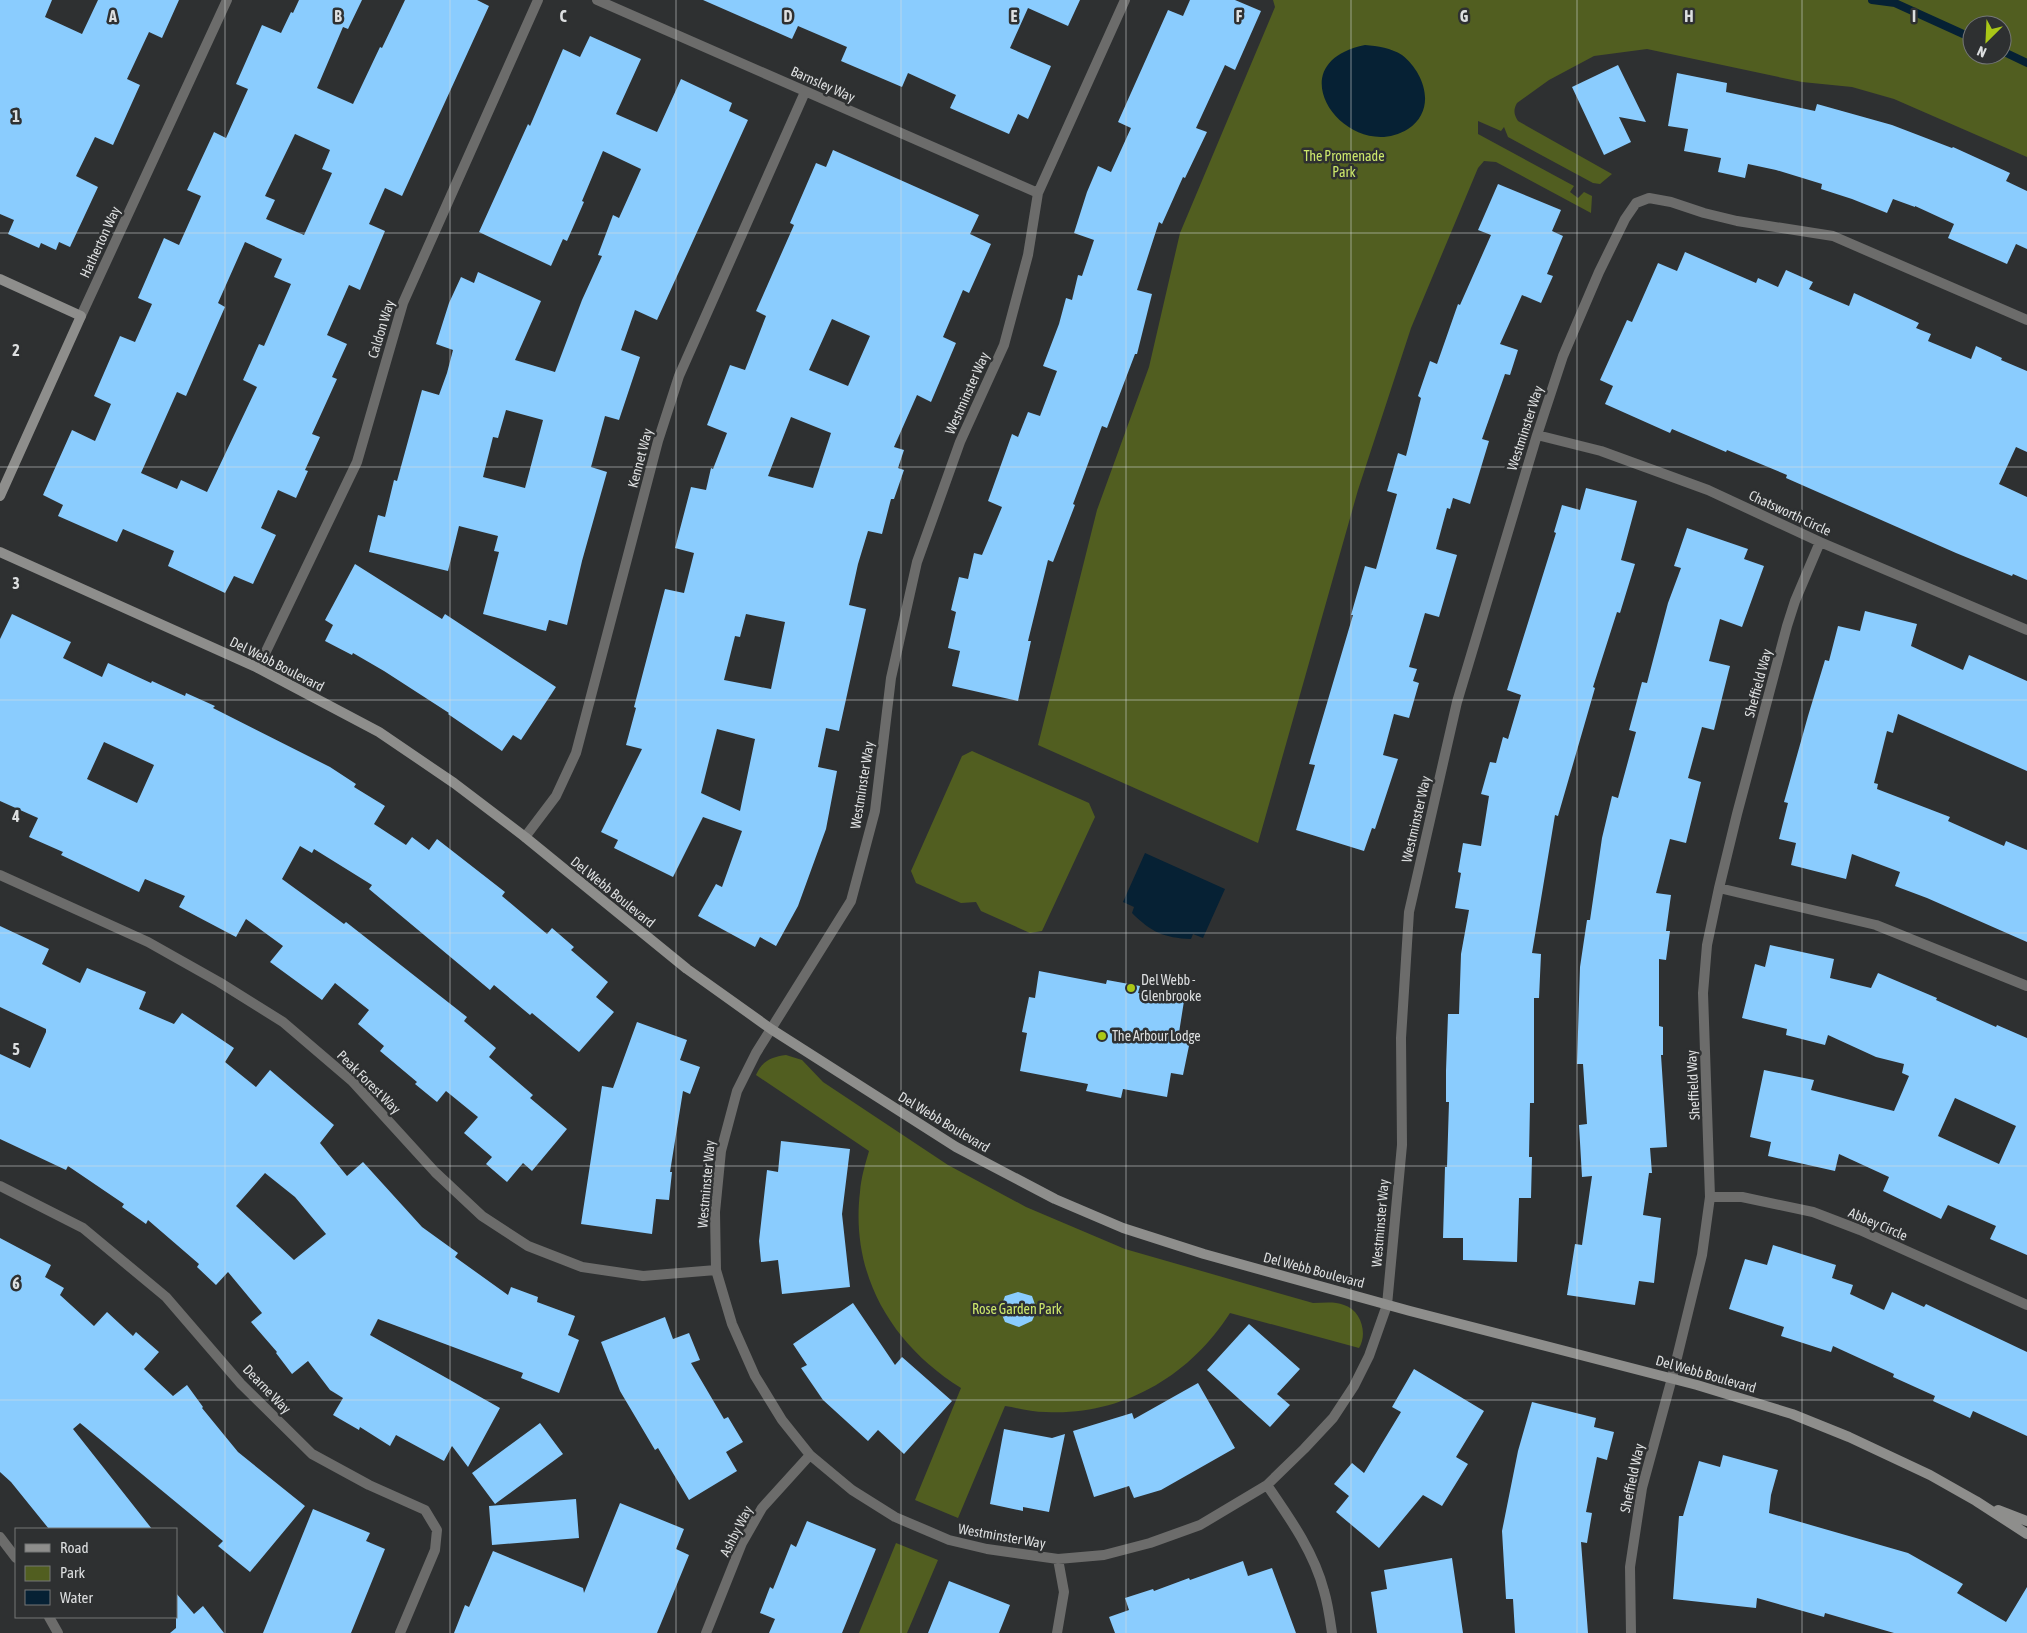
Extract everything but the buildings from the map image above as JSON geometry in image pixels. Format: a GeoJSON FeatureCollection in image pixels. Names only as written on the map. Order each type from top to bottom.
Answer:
{"type":"FeatureCollection","features":[{"type":"Feature","properties":{"kind":"street","name":"Hatherton Way"},"geometry":{"type":"LineString","coordinates":[[0,496],[227,0]]}},
{"type":"Feature","properties":{"kind":"street","name":"Caldon Way"},"geometry":{"type":"LineString","coordinates":[[258,668],[357,462],[403,303],[538,0]]}},
{"type":"Feature","properties":{"kind":"street","name":"Barnsley Way"},"geometry":{"type":"LineString","coordinates":[[597,0],[1038,193]]}},
{"type":"Feature","properties":{"kind":"street","name":"Westminster Way"},"geometry":{"type":"LineString","coordinates":[[1125,0],[1038,193],[1028,255],[1004,345],[960,442],[916,562],[891,678],[876,811],[851,901],[756,1053],[737,1091],[721,1151],[715,1212],[716,1270],[732,1324],[755,1376],[782,1420],[810,1455],[852,1490],[894,1517],[949,1540],[996,1551],[1058,1560],[1104,1555],[1150,1543],[1200,1525],[1266,1485],[1304,1449],[1338,1410],[1354,1386],[1369,1356],[1387,1305],[1402,1145],[1400,1038],[1409,912],[1457,702],[1537,435],[1563,356],[1599,272],[1625,219],[1636,203],[1649,198],[1671,202],[1704,213],[1738,221],[1834,236],[2027,320]]}},
{"type":"Feature","properties":{"kind":"street","name":"Kennet Way"},"geometry":{"type":"LineString","coordinates":[[526,838],[556,796],[576,753],[658,441],[679,376],[805,92]]}},
{"type":"Feature","properties":{"kind":"street"},"geometry":{"type":"LineString","coordinates":[[0,279],[81,316]]}},
{"type":"Feature","properties":{"kind":"street","name":"Chatsworth Circle"},"geometry":{"type":"LineString","coordinates":[[1537,435],[1601,450],[1699,487],[1820,542],[2027,630]]}},
{"type":"Feature","properties":{"kind":"street","name":"Sheffield Way"},"geometry":{"type":"LineString","coordinates":[[1631,1633],[1630,1567],[1642,1488],[1672,1378],[1702,1255],[1710,1197],[1703,993],[1707,945],[1719,888],[1787,626],[1820,542]]}},
{"type":"Feature","properties":{"kind":"street","name":"Del Webb Boulevard"},"geometry":{"type":"LineString","coordinates":[[0,552],[258,668],[380,732],[526,838],[687,969],[771,1029],[956,1147],[1055,1199],[1123,1228],[1159,1240],[1387,1305],[1730,1394],[1816,1424],[1930,1475],[1976,1501],[2027,1534]]}},
{"type":"Feature","properties":{"kind":"street","name":"Peak Forest Way"},"geometry":{"type":"LineString","coordinates":[[0,876],[148,942],[219,982],[282,1022],[352,1081],[435,1172],[482,1216],[528,1246],[582,1266],[643,1276],[716,1270]]}},
{"type":"Feature","properties":{"kind":"street"},"geometry":{"type":"LineString","coordinates":[[1719,888],[1876,925],[2027,986]]}},
{"type":"Feature","properties":{"kind":"street","name":"Dearne Way"},"geometry":{"type":"LineString","coordinates":[[0,1186],[83,1228],[166,1297],[241,1384],[312,1454],[369,1485],[425,1510],[437,1530],[435,1550],[400,1633]]}},
{"type":"Feature","properties":{"kind":"street","name":"Abbey Circle"},"geometry":{"type":"LineString","coordinates":[[1710,1197],[1742,1197],[1813,1212],[1860,1230],[2027,1305]]}},
{"type":"Feature","properties":{"kind":"street","name":"Ashby Way"},"geometry":{"type":"LineString","coordinates":[[706,1633],[742,1543],[758,1515],[810,1455]]}},
{"type":"Feature","properties":{"kind":"street"},"geometry":{"type":"LineString","coordinates":[[1266,1485],[1287,1513],[1310,1554],[1324,1590],[1332,1633]]}},
{"type":"Feature","properties":{"kind":"street","name":"Del Webb Boulevard"},"geometry":{"type":"LineString","coordinates":[[1976,1501],[2027,1521]]}},
{"type":"Feature","properties":{"kind":"street"},"geometry":{"type":"LineString","coordinates":[[0,1537],[15,1557]]}},
{"type":"Feature","properties":{"kind":"street"},"geometry":{"type":"LineString","coordinates":[[1057,1633],[1064,1592],[1058,1560]]}},
{"type":"Feature","properties":{"kind":"street"},"geometry":{"type":"LineString","coordinates":[[50,1618],[58,1633]]}},
{"type":"Feature","properties":{"kind":"green space","name":"The Promenade Park"},"geometry":{"type":"Polygon","coordinates":[[[1273,0],[2027,0],[2027,157],[1894,99],[1852,87],[1802,82],[1647,49],[1594,56],[1549,80],[1517,103],[1515,108],[1518,121],[1612,174],[1600,184],[1593,183],[1508,137],[1504,127],[1501,131],[1478,121],[1478,134],[1574,186],[1570,192],[1578,198],[1584,192],[1592,196],[1591,213],[1496,162],[1484,161],[1478,168],[1411,328],[1358,490],[1258,843],[1038,745],[1097,510],[1149,367],[1180,233],[1275,7],[1273,0]]]}},
{"type":"Feature","properties":{"kind":"green space"},"geometry":{"type":"Polygon","coordinates":[[[972,751],[1089,803],[1095,817],[1042,931],[1030,933],[981,911],[976,902],[961,903],[916,883],[911,871],[962,756],[972,751]]]}},
{"type":"Feature","properties":{"kind":"green space","name":"Rose Garden Park"},"geometry":{"type":"Polygon","coordinates":[[[786,1055],[802,1060],[823,1082],[948,1165],[1026,1207],[1125,1249],[1313,1303],[1329,1302],[1350,1308],[1359,1317],[1363,1330],[1362,1342],[1359,1348],[1230,1313],[1214,1336],[1195,1356],[1152,1388],[1127,1399],[1101,1407],[1074,1411],[1041,1412],[1005,1406],[958,1518],[915,1500],[961,1388],[936,1371],[896,1329],[881,1305],[869,1279],[862,1252],[859,1222],[863,1172],[869,1151],[756,1075],[761,1066],[768,1060],[786,1055]]]}},
{"type":"Feature","properties":{"kind":"green space"},"geometry":{"type":"Polygon","coordinates":[[[896,1543],[938,1560],[907,1633],[859,1633],[896,1543]]]}},
{"type":"Feature","properties":{"kind":"water"},"geometry":{"type":"Polygon","coordinates":[[[1365,45],[1384,48],[1402,55],[1417,71],[1422,81],[1425,102],[1423,112],[1408,129],[1385,137],[1363,134],[1344,124],[1330,108],[1322,90],[1324,71],[1338,56],[1365,45]]]}},
{"type":"Feature","properties":{"kind":"water"},"geometry":{"type":"Polygon","coordinates":[[[1145,853],[1225,889],[1203,938],[1193,934],[1191,939],[1158,933],[1145,925],[1132,913],[1134,907],[1123,902],[1145,853]]]}},
{"type":"Feature","properties":{"kind":"waterway"},"geometry":{"type":"LineString","coordinates":[[1872,0],[1895,3],[1962,33]]}},
{"type":"Feature","properties":{"kind":"waterway"},"geometry":{"type":"LineString","coordinates":[[2012,56],[2027,63]]}},
{"type":"Feature","properties":{"kind":"place","name":"Del Webb - Glenbrooke"},"geometry":{"type":"Point","coordinates":[1131,988]}},
{"type":"Feature","properties":{"kind":"place","name":"The Arbour Lodge"},"geometry":{"type":"Point","coordinates":[1102,1036]}}]}
